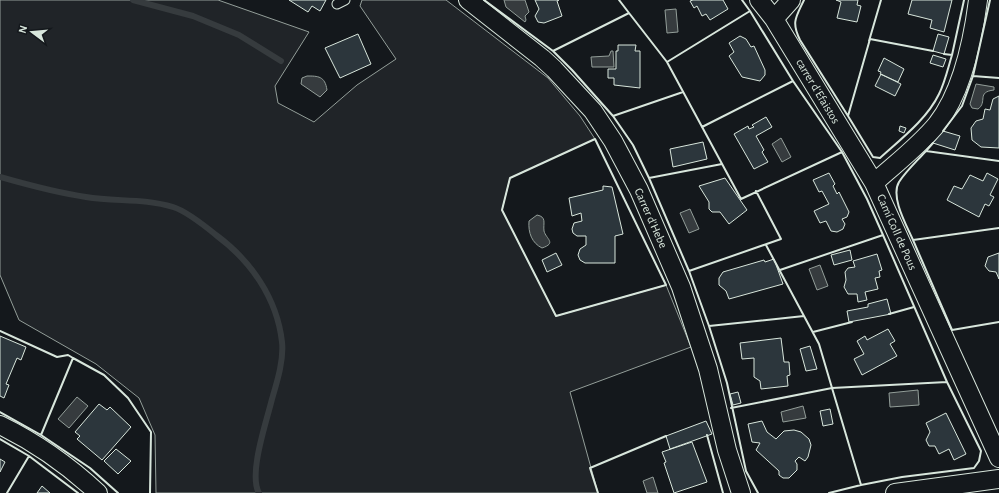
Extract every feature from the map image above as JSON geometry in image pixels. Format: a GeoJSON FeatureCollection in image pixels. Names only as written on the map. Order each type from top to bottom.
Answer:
{"type":"FeatureCollection","features":[{"type":"Feature","properties":{"kind":"street","name":"Carrer d'Hebe"},"geometry":{"type":"LineString","coordinates":[[468,0],[554,69],[593,111],[620,152],[639,190],[689,310],[708,369],[729,457],[741,493]]}},
{"type":"Feature","properties":{"kind":"street","name":"carrer d'Efaistos"},"geometry":{"type":"LineString","coordinates":[[759,0],[774,20],[874,183]]}},
{"type":"Feature","properties":{"kind":"street"},"geometry":{"type":"LineString","coordinates":[[774,20],[791,0]]}},
{"type":"Feature","properties":{"kind":"street","name":"Camí Coll de Pous"},"geometry":{"type":"LineString","coordinates":[[978,0],[974,28],[960,77],[948,106],[936,124],[874,183],[999,458]]}},
{"type":"Feature","properties":{"kind":"street"},"geometry":{"type":"LineString","coordinates":[[0,425],[53,456],[98,493]]}},
{"type":"Feature","properties":{"kind":"street"},"geometry":{"type":"LineString","coordinates":[[901,492],[999,480]]}},
{"type":"Feature","properties":{"kind":"shaded area"},"geometry":{"type":"Polygon","coordinates":[[[0,0],[218,0],[309,32],[275,86],[278,103],[314,122],[357,85],[396,59],[360,6],[362,0],[446,0],[548,78],[580,116],[595,139],[510,178],[502,210],[556,316],[666,285],[691,347],[570,392],[598,493],[156,493],[155,435],[139,398],[96,364],[19,320],[0,275],[0,0]]]}},
{"type":"Feature","properties":{"kind":"shaded area"},"geometry":{"type":"Polygon","coordinates":[[[504,0],[525,0],[529,12],[525,16],[525,22],[506,7],[504,0]]]}},
{"type":"Feature","properties":{"kind":"shaded area"},"geometry":{"type":"Polygon","coordinates":[[[676,9],[678,32],[667,33],[665,10],[676,9]]]}},
{"type":"Feature","properties":{"kind":"shaded area"},"geometry":{"type":"Polygon","coordinates":[[[611,51],[613,51],[614,67],[592,67],[591,57],[609,56],[611,51]]]}},
{"type":"Feature","properties":{"kind":"shaded area"},"geometry":{"type":"Polygon","coordinates":[[[307,76],[318,77],[323,79],[325,82],[327,90],[320,97],[301,84],[302,78],[307,76]]]}},
{"type":"Feature","properties":{"kind":"shaded area"},"geometry":{"type":"Polygon","coordinates":[[[976,84],[994,87],[994,90],[985,93],[981,106],[978,109],[972,108],[970,104],[976,84]]]}},
{"type":"Feature","properties":{"kind":"shaded area"},"geometry":{"type":"Polygon","coordinates":[[[781,138],[791,157],[782,162],[772,144],[781,138]]]}},
{"type":"Feature","properties":{"kind":"shaded area"},"geometry":{"type":"Polygon","coordinates":[[[690,209],[699,229],[689,233],[680,213],[690,209]]]}},
{"type":"Feature","properties":{"kind":"shaded area"},"geometry":{"type":"Polygon","coordinates":[[[537,215],[542,217],[544,221],[544,231],[550,243],[542,248],[533,240],[529,230],[529,221],[537,215]]]}},
{"type":"Feature","properties":{"kind":"shaded area"},"geometry":{"type":"Polygon","coordinates":[[[820,265],[828,286],[817,290],[809,269],[820,265]]]}},
{"type":"Feature","properties":{"kind":"shaded area"},"geometry":{"type":"Polygon","coordinates":[[[918,390],[919,405],[890,407],[889,393],[918,390]]]}},
{"type":"Feature","properties":{"kind":"shaded area"},"geometry":{"type":"Polygon","coordinates":[[[77,397],[88,406],[69,428],[58,419],[77,397]]]}},
{"type":"Feature","properties":{"kind":"shaded area"},"geometry":{"type":"Polygon","coordinates":[[[803,406],[806,418],[783,422],[781,412],[803,406]]]}},
{"type":"Feature","properties":{"kind":"shaded area"},"geometry":{"type":"Polygon","coordinates":[[[653,477],[658,493],[647,493],[643,481],[653,477]]]}},
{"type":"Feature","properties":{"kind":"building"},"geometry":{"type":"Polygon","coordinates":[[[289,0],[326,0],[320,11],[312,6],[308,12],[289,0]]]}},
{"type":"Feature","properties":{"kind":"building"},"geometry":{"type":"Polygon","coordinates":[[[535,0],[559,0],[557,1],[562,16],[544,23],[538,22],[535,16],[539,9],[535,0]]]}},
{"type":"Feature","properties":{"kind":"building"},"geometry":{"type":"Polygon","coordinates":[[[723,0],[728,9],[710,20],[706,14],[702,16],[697,6],[694,8],[690,1],[723,0]]]}},
{"type":"Feature","properties":{"kind":"building"},"geometry":{"type":"Polygon","coordinates":[[[836,0],[858,0],[857,5],[861,6],[857,22],[837,18],[841,2],[836,0]]]}},
{"type":"Feature","properties":{"kind":"building"},"geometry":{"type":"Polygon","coordinates":[[[912,0],[952,0],[944,32],[930,28],[932,20],[908,14],[912,0]]]}},
{"type":"Feature","properties":{"kind":"building"},"geometry":{"type":"Polygon","coordinates":[[[358,34],[371,64],[340,78],[325,48],[358,34]]]}},
{"type":"Feature","properties":{"kind":"building"},"geometry":{"type":"Polygon","coordinates":[[[938,34],[949,37],[944,54],[933,51],[938,34]]]}},
{"type":"Feature","properties":{"kind":"building"},"geometry":{"type":"Polygon","coordinates":[[[740,36],[746,39],[751,47],[754,46],[765,70],[765,75],[760,81],[742,77],[729,56],[734,52],[729,43],[740,36]]]}},
{"type":"Feature","properties":{"kind":"building"},"geometry":{"type":"Polygon","coordinates":[[[618,45],[636,45],[635,51],[640,51],[640,88],[614,85],[614,78],[608,78],[608,69],[616,69],[616,51],[618,51],[618,45]]]}},
{"type":"Feature","properties":{"kind":"building"},"geometry":{"type":"Polygon","coordinates":[[[933,55],[946,59],[943,67],[930,63],[933,55]]]}},
{"type":"Feature","properties":{"kind":"building"},"geometry":{"type":"Polygon","coordinates":[[[884,58],[904,69],[898,82],[880,74],[881,72],[878,71],[884,58]]]}},
{"type":"Feature","properties":{"kind":"building"},"geometry":{"type":"Polygon","coordinates":[[[881,74],[901,84],[895,96],[875,86],[881,74]]]}},
{"type":"Feature","properties":{"kind":"building"},"geometry":{"type":"Polygon","coordinates":[[[999,96],[999,148],[981,147],[972,140],[971,128],[976,121],[983,119],[985,109],[990,110],[993,99],[999,96]]]}},
{"type":"Feature","properties":{"kind":"building"},"geometry":{"type":"Polygon","coordinates":[[[766,117],[772,127],[756,136],[764,150],[762,152],[768,162],[754,169],[734,134],[748,126],[749,129],[754,127],[752,125],[766,117]]]}},
{"type":"Feature","properties":{"kind":"building"},"geometry":{"type":"Polygon","coordinates":[[[900,126],[906,128],[904,133],[899,131],[900,126]]]}},
{"type":"Feature","properties":{"kind":"building"},"geometry":{"type":"Polygon","coordinates":[[[943,131],[960,136],[955,150],[933,143],[943,131]]]}},
{"type":"Feature","properties":{"kind":"building"},"geometry":{"type":"Polygon","coordinates":[[[703,142],[707,159],[673,167],[670,149],[703,142]]]}},
{"type":"Feature","properties":{"kind":"building"},"geometry":{"type":"Polygon","coordinates":[[[829,173],[835,184],[833,186],[837,194],[839,192],[849,212],[847,217],[842,219],[845,224],[843,229],[837,232],[831,231],[826,221],[820,223],[814,211],[829,204],[822,191],[819,192],[813,180],[829,173]]]}},
{"type":"Feature","properties":{"kind":"building"},"geometry":{"type":"Polygon","coordinates":[[[987,173],[998,179],[990,195],[994,197],[989,206],[985,204],[979,217],[947,200],[954,186],[962,189],[970,175],[983,181],[987,173]]]}},
{"type":"Feature","properties":{"kind":"building"},"geometry":{"type":"Polygon","coordinates":[[[725,178],[747,210],[729,224],[720,212],[712,212],[709,209],[709,202],[699,186],[725,178]]]}},
{"type":"Feature","properties":{"kind":"building"},"geometry":{"type":"Polygon","coordinates":[[[603,186],[612,187],[623,234],[615,236],[615,263],[585,263],[580,260],[578,255],[580,249],[586,245],[586,236],[577,236],[573,233],[572,229],[574,223],[582,221],[581,213],[572,216],[569,198],[603,190],[603,186]]]}},
{"type":"Feature","properties":{"kind":"building"},"geometry":{"type":"Polygon","coordinates":[[[850,250],[852,260],[834,265],[831,255],[850,250]]]}},
{"type":"Feature","properties":{"kind":"building"},"geometry":{"type":"Polygon","coordinates":[[[556,253],[562,265],[547,272],[542,260],[556,253]]]}},
{"type":"Feature","properties":{"kind":"building"},"geometry":{"type":"Polygon","coordinates":[[[999,253],[999,279],[996,272],[989,271],[985,266],[988,257],[999,253]]]}},
{"type":"Feature","properties":{"kind":"building"},"geometry":{"type":"Polygon","coordinates":[[[877,254],[882,270],[879,271],[880,277],[875,278],[878,289],[865,292],[867,300],[858,302],[857,294],[848,294],[844,287],[846,280],[845,272],[848,268],[855,267],[853,261],[877,254]]]}},
{"type":"Feature","properties":{"kind":"building"},"geometry":{"type":"Polygon","coordinates":[[[774,259],[783,284],[729,299],[726,291],[719,285],[719,278],[723,272],[764,260],[765,262],[774,259]]]}},
{"type":"Feature","properties":{"kind":"building"},"geometry":{"type":"Polygon","coordinates":[[[887,299],[891,314],[849,322],[847,311],[868,307],[868,304],[887,299]]]}},
{"type":"Feature","properties":{"kind":"building"},"geometry":{"type":"Polygon","coordinates":[[[888,329],[895,341],[890,344],[897,356],[862,375],[854,359],[864,354],[857,341],[865,336],[867,340],[888,329]]]}},
{"type":"Feature","properties":{"kind":"building"},"geometry":{"type":"Polygon","coordinates":[[[0,336],[26,347],[21,360],[17,358],[6,384],[9,385],[4,398],[0,396],[0,336]]]}},
{"type":"Feature","properties":{"kind":"building"},"geometry":{"type":"Polygon","coordinates":[[[781,338],[784,362],[789,362],[790,375],[787,376],[788,386],[761,389],[760,381],[754,377],[754,358],[742,359],[740,343],[781,338]]]}},
{"type":"Feature","properties":{"kind":"building"},"geometry":{"type":"Polygon","coordinates":[[[810,346],[817,369],[806,371],[800,349],[810,346]]]}},
{"type":"Feature","properties":{"kind":"building"},"geometry":{"type":"Polygon","coordinates":[[[738,392],[741,403],[733,405],[730,394],[738,392]]]}},
{"type":"Feature","properties":{"kind":"building"},"geometry":{"type":"Polygon","coordinates":[[[99,404],[107,410],[110,407],[131,427],[102,460],[77,439],[80,436],[75,432],[99,404]]]}},
{"type":"Feature","properties":{"kind":"building"},"geometry":{"type":"Polygon","coordinates":[[[830,409],[833,424],[823,426],[820,411],[830,409]]]}},
{"type":"Feature","properties":{"kind":"building"},"geometry":{"type":"Polygon","coordinates":[[[946,413],[966,454],[954,460],[949,449],[939,454],[935,446],[929,446],[926,440],[930,432],[926,423],[946,413]]]}},
{"type":"Feature","properties":{"kind":"building"},"geometry":{"type":"Polygon","coordinates":[[[706,421],[712,434],[670,449],[666,436],[706,421]]]}},
{"type":"Feature","properties":{"kind":"building"},"geometry":{"type":"Polygon","coordinates":[[[762,421],[767,432],[776,439],[784,431],[794,430],[801,432],[809,439],[811,445],[808,457],[805,461],[799,457],[795,461],[797,464],[797,470],[789,478],[783,478],[779,475],[779,471],[756,450],[760,443],[752,442],[748,424],[762,421]]]}},
{"type":"Feature","properties":{"kind":"building"},"geometry":{"type":"Polygon","coordinates":[[[692,442],[707,482],[674,493],[662,452],[692,442]]]}},
{"type":"Feature","properties":{"kind":"building"},"geometry":{"type":"Polygon","coordinates":[[[116,449],[131,461],[118,474],[104,461],[116,449]]]}},
{"type":"Feature","properties":{"kind":"building"},"geometry":{"type":"Polygon","coordinates":[[[0,459],[5,462],[0,472],[0,459]]]}},
{"type":"Feature","properties":{"kind":"building"},"geometry":{"type":"Polygon","coordinates":[[[42,486],[50,493],[37,493],[42,486]]]}},
{"type":"Feature","properties":{"kind":"waterway"},"geometry":{"type":"LineString","coordinates":[[133,0],[193,16],[239,35],[281,61]]}},
{"type":"Feature","properties":{"kind":"waterway"},"geometry":{"type":"LineString","coordinates":[[0,177],[75,195],[151,202],[173,207],[189,215],[212,231],[229,245],[251,269],[268,296],[274,310],[282,342],[280,371],[257,460],[256,484],[259,493]]}},
{"type":"Feature","properties":{"kind":"wall"},"geometry":{"type":"LineString","coordinates":[[484,0],[553,51]]}},
{"type":"Feature","properties":{"kind":"wall"},"geometry":{"type":"LineString","coordinates":[[619,0],[629,13]]}},
{"type":"Feature","properties":{"kind":"wall"},"geometry":{"type":"LineString","coordinates":[[742,0],[750,11]]}},
{"type":"Feature","properties":{"kind":"wall"},"geometry":{"type":"LineString","coordinates":[[804,0],[795,24],[797,34],[848,116]]}},
{"type":"Feature","properties":{"kind":"wall"},"geometry":{"type":"LineString","coordinates":[[869,41],[881,0]]}},
{"type":"Feature","properties":{"kind":"wall"},"geometry":{"type":"LineString","coordinates":[[944,54],[952,55],[964,0]]}},
{"type":"Feature","properties":{"kind":"wall"},"geometry":{"type":"LineString","coordinates":[[973,76],[990,0]]}},
{"type":"Feature","properties":{"kind":"wall"},"geometry":{"type":"LineString","coordinates":[[667,62],[750,11],[793,81]]}},
{"type":"Feature","properties":{"kind":"wall"},"geometry":{"type":"LineString","coordinates":[[613,116],[553,51],[629,13],[667,62],[741,199],[842,152],[867,199],[883,235]]}},
{"type":"Feature","properties":{"kind":"wall"},"geometry":{"type":"LineString","coordinates":[[933,51],[870,39],[848,116],[873,157],[880,158],[928,112],[945,80],[952,55]]}},
{"type":"Feature","properties":{"kind":"wall"},"geometry":{"type":"LineString","coordinates":[[943,131],[962,106],[973,76],[999,78]]}},
{"type":"Feature","properties":{"kind":"wall"},"geometry":{"type":"LineString","coordinates":[[702,127],[793,81],[842,152]]}},
{"type":"Feature","properties":{"kind":"wall"},"geometry":{"type":"LineString","coordinates":[[649,178],[633,145],[613,116],[683,92]]}},
{"type":"Feature","properties":{"kind":"wall"},"geometry":{"type":"LineString","coordinates":[[595,139],[666,285],[556,316],[502,210],[510,178],[595,139]]}},
{"type":"Feature","properties":{"kind":"wall"},"geometry":{"type":"LineString","coordinates":[[926,151],[933,143]]}},
{"type":"Feature","properties":{"kind":"wall"},"geometry":{"type":"LineString","coordinates":[[913,240],[900,211],[897,188],[899,182],[905,174],[926,151],[999,161]]}},
{"type":"Feature","properties":{"kind":"wall"},"geometry":{"type":"LineString","coordinates":[[689,271],[649,178],[722,164]]}},
{"type":"Feature","properties":{"kind":"wall"},"geometry":{"type":"LineString","coordinates":[[709,326],[689,271],[781,239],[756,191]]}},
{"type":"Feature","properties":{"kind":"wall"},"geometry":{"type":"LineString","coordinates":[[999,228],[913,240],[952,330],[999,322]]}},
{"type":"Feature","properties":{"kind":"wall"},"geometry":{"type":"LineString","coordinates":[[780,270],[883,235],[947,382]]}},
{"type":"Feature","properties":{"kind":"wall"},"geometry":{"type":"LineString","coordinates":[[766,245],[804,316]]}},
{"type":"Feature","properties":{"kind":"wall"},"geometry":{"type":"LineString","coordinates":[[889,314],[914,307]]}},
{"type":"Feature","properties":{"kind":"wall"},"geometry":{"type":"LineString","coordinates":[[758,493],[746,471],[727,383],[709,326],[804,316],[819,344],[832,388],[947,382],[981,451],[979,461],[974,468],[902,477],[861,485]]}},
{"type":"Feature","properties":{"kind":"wall"},"geometry":{"type":"LineString","coordinates":[[813,332],[852,322]]}},
{"type":"Feature","properties":{"kind":"wall"},"geometry":{"type":"LineString","coordinates":[[0,331],[57,357],[68,355],[73,358]]}},
{"type":"Feature","properties":{"kind":"wall"},"geometry":{"type":"LineString","coordinates":[[118,493],[90,468],[41,435],[73,358],[104,375],[128,398],[151,432],[150,493]]}},
{"type":"Feature","properties":{"kind":"wall"},"geometry":{"type":"LineString","coordinates":[[731,408],[832,388],[861,485],[829,493]]}},
{"type":"Feature","properties":{"kind":"wall"},"geometry":{"type":"LineString","coordinates":[[0,412],[41,435]]}},
{"type":"Feature","properties":{"kind":"wall"},"geometry":{"type":"LineString","coordinates":[[707,435],[723,493]]}},
{"type":"Feature","properties":{"kind":"wall"},"geometry":{"type":"LineString","coordinates":[[598,493],[590,468],[666,436]]}},
{"type":"Feature","properties":{"kind":"wall"},"geometry":{"type":"LineString","coordinates":[[0,439],[29,456]]}},
{"type":"Feature","properties":{"kind":"wall"},"geometry":{"type":"LineString","coordinates":[[7,493],[29,456],[78,493]]}}]}
